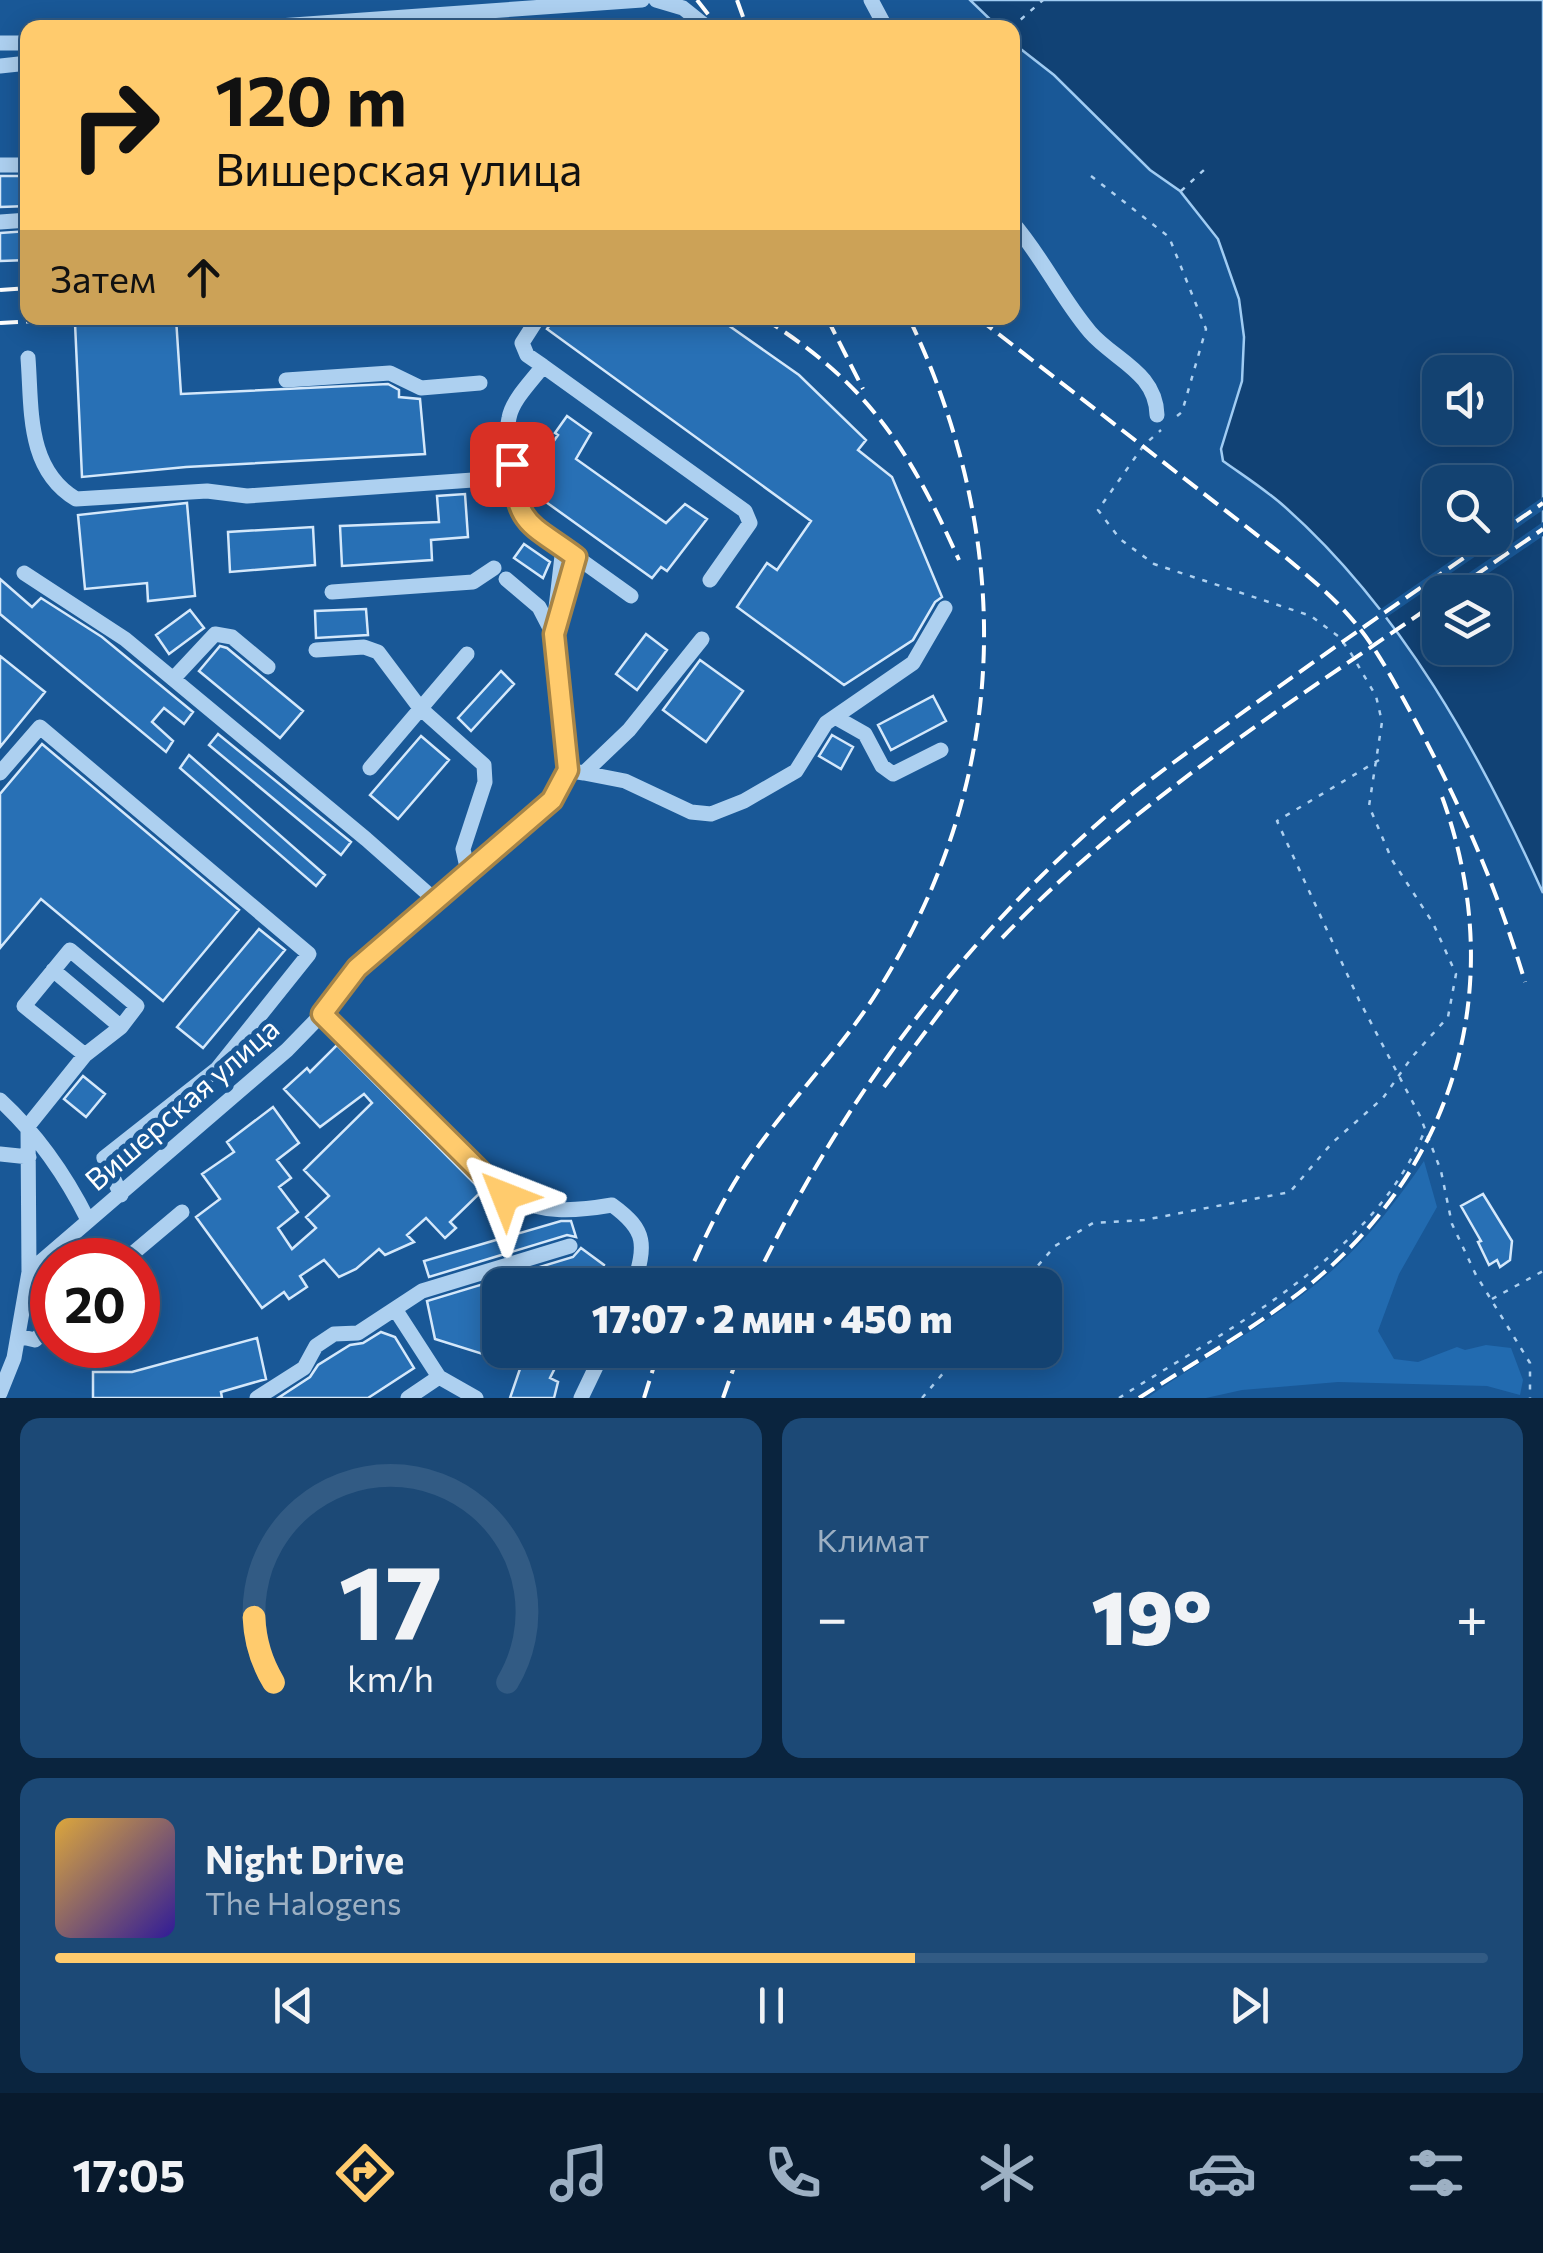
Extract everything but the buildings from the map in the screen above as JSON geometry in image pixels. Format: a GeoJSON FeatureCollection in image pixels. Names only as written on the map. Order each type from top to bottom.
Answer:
{"type":"FeatureCollection","features":[{"type":"Feature","properties":{"kind":"street"},"geometry":{"type":"LineString","coordinates":[[345,20],[547,3],[642,0]]}},
{"type":"Feature","properties":{"kind":"street"},"geometry":{"type":"LineString","coordinates":[[656,0],[683,8],[698,20]]}},
{"type":"Feature","properties":{"kind":"street"},"geometry":{"type":"LineString","coordinates":[[1020,233],[1089,332],[1149,384],[1156,399],[1157,415]]}},
{"type":"Feature","properties":{"kind":"street"},"geometry":{"type":"LineString","coordinates":[[534,325],[522,343],[527,355],[745,510],[750,523],[710,580]]}},
{"type":"Feature","properties":{"kind":"street"},"geometry":{"type":"LineString","coordinates":[[28,358],[34,449],[58,484],[76,499],[207,491],[247,496],[487,479]]}},
{"type":"Feature","properties":{"kind":"street"},"geometry":{"type":"LineString","coordinates":[[543,366],[508,420],[515,498],[522,516],[632,596]]}},
{"type":"Feature","properties":{"kind":"street"},"geometry":{"type":"LineString","coordinates":[[286,380],[390,372],[421,388],[480,384]]}},
{"type":"Feature","properties":{"kind":"street"},"geometry":{"type":"LineString","coordinates":[[570,552],[554,634],[576,772],[625,781],[691,812],[710,814],[744,801],[796,771],[826,723],[913,663],[946,608]]}},
{"type":"Feature","properties":{"kind":"street"},"geometry":{"type":"LineString","coordinates":[[24,573],[125,639],[435,900]]}},
{"type":"Feature","properties":{"kind":"street"},"geometry":{"type":"LineString","coordinates":[[332,592],[473,582],[500,573],[538,607],[554,634]]}},
{"type":"Feature","properties":{"kind":"street"},"geometry":{"type":"LineString","coordinates":[[173,679],[215,634],[232,636],[268,667]]}},
{"type":"Feature","properties":{"kind":"street","name":"Вишерская улица"},"geometry":{"type":"LineString","coordinates":[[29,1272],[287,1050],[322,1014],[357,968],[552,800],[576,772],[630,730],[702,639]]}},
{"type":"Feature","properties":{"kind":"street"},"geometry":{"type":"LineString","coordinates":[[316,650],[364,647],[378,652],[420,708],[478,758],[486,772],[463,849],[468,872]]}},
{"type":"Feature","properties":{"kind":"street"},"geometry":{"type":"LineString","coordinates":[[370,768],[466,654]]}},
{"type":"Feature","properties":{"kind":"street"},"geometry":{"type":"LineString","coordinates":[[835,717],[866,734],[882,766],[893,774],[941,750]]}},
{"type":"Feature","properties":{"kind":"street"},"geometry":{"type":"LineString","coordinates":[[0,773],[40,726],[310,954],[216,1069],[104,1158],[121,1195]]}},
{"type":"Feature","properties":{"kind":"street"},"geometry":{"type":"LineString","coordinates":[[1,1389],[18,1336],[29,1272],[28,1126],[85,1056],[121,1026],[137,1006],[70,950],[24,1006],[85,1056]]}},
{"type":"Feature","properties":{"kind":"street"},"geometry":{"type":"LineString","coordinates":[[53,970],[121,1026]]}},
{"type":"Feature","properties":{"kind":"street"},"geometry":{"type":"LineString","coordinates":[[322,1014],[505,1196],[534,1209],[578,1211],[612,1205],[635,1222],[643,1253],[639,1268]]}},
{"type":"Feature","properties":{"kind":"street"},"geometry":{"type":"LineString","coordinates":[[0,1100],[28,1126],[66,1178],[88,1220]]}},
{"type":"Feature","properties":{"kind":"street"},"geometry":{"type":"LineString","coordinates":[[0,1154],[28,1157]]}},
{"type":"Feature","properties":{"kind":"street"},"geometry":{"type":"LineString","coordinates":[[151,1238],[182,1212]]}},
{"type":"Feature","properties":{"kind":"street"},"geometry":{"type":"LineString","coordinates":[[257,1398],[304,1368],[316,1346],[334,1334],[358,1332],[422,1291],[570,1246]]}},
{"type":"Feature","properties":{"kind":"street"},"geometry":{"type":"LineString","coordinates":[[395,1308],[439,1377],[476,1398]]}},
{"type":"Feature","properties":{"kind":"street"},"geometry":{"type":"LineString","coordinates":[[18,1336],[30,1339]]}},
{"type":"Feature","properties":{"kind":"street"},"geometry":{"type":"LineString","coordinates":[[581,1398],[595,1368]]}},
{"type":"Feature","properties":{"kind":"street"},"geometry":{"type":"LineString","coordinates":[[408,1398],[439,1377]]}},
{"type":"Feature","properties":{"kind":"path"},"geometry":{"type":"LineString","coordinates":[[1020,20],[1043,0]]}},
{"type":"Feature","properties":{"kind":"path"},"geometry":{"type":"LineString","coordinates":[[1180,191],[1205,169]]}},
{"type":"Feature","properties":{"kind":"path"},"geometry":{"type":"LineString","coordinates":[[1036,1268],[1055,1246],[1094,1223],[1144,1220],[1290,1192],[1332,1143],[1372,1109],[1448,1016],[1456,974],[1433,923],[1392,860],[1369,806],[1382,722],[1376,696],[1349,650],[1326,625],[1301,612],[1154,564],[1120,538],[1098,510],[1144,445],[1182,412],[1206,329],[1168,237],[1092,176]]}},
{"type":"Feature","properties":{"kind":"path"},"geometry":{"type":"LineString","coordinates":[[1379,760],[1278,820],[1359,1000],[1426,1130],[1442,1170],[1452,1224],[1530,1363],[1530,1398]]}},
{"type":"Feature","properties":{"kind":"path"},"geometry":{"type":"LineString","coordinates":[[1119,1398],[1259,1310],[1331,1254],[1399,1181],[1426,1130]]}},
{"type":"Feature","properties":{"kind":"path"},"geometry":{"type":"LineString","coordinates":[[1492,1300],[1543,1270]]}},
{"type":"Feature","properties":{"kind":"path"},"geometry":{"type":"LineString","coordinates":[[922,1398],[948,1368]]}},
{"type":"Feature","properties":{"kind":"shaded area"},"geometry":{"type":"Polygon","coordinates":[[[970,0],[1543,0],[1543,893],[1464,737],[1401,637],[1327,547],[1278,501],[1223,461],[1221,449],[1242,381],[1244,337],[1239,299],[1218,239],[1180,191],[1150,170],[1054,75],[1020,48],[1020,20],[991,20],[970,0]]]}},
{"type":"Feature","properties":{"kind":"shaded area"},"geometry":{"type":"Polygon","coordinates":[[[1424,1161],[1437,1207],[1399,1274],[1378,1331],[1394,1359],[1418,1362],[1457,1347],[1511,1348],[1523,1380],[1520,1395],[1487,1386],[1338,1382],[1242,1390],[1206,1398],[1147,1398],[1314,1286],[1361,1242],[1424,1161]]]}},
{"type":"Feature","properties":{"kind":"pier"},"geometry":{"type":"Polygon","coordinates":[[[1543,497],[1543,510],[1512,531],[1512,518],[1543,497]]]}},
{"type":"Feature","properties":{"kind":"pier"},"geometry":{"type":"Polygon","coordinates":[[[1543,522],[1543,536],[1486,575],[1466,575],[1495,555],[1512,555],[1512,543],[1543,522]]]}},
{"type":"Feature","properties":{"kind":"pier"},"geometry":{"type":"Polygon","coordinates":[[[1459,555],[1477,555],[1448,575],[1430,575],[1459,555]]]}},
{"type":"Feature","properties":{"kind":"pier"},"geometry":{"type":"Polygon","coordinates":[[[1422,581],[1422,593],[1381,621],[1375,613],[1422,581]]]}},
{"type":"Feature","properties":{"kind":"railway"},"geometry":{"type":"LineString","coordinates":[[697,0],[713,20]]}},
{"type":"Feature","properties":{"kind":"railway"},"geometry":{"type":"LineString","coordinates":[[737,0],[744,20]]}},
{"type":"Feature","properties":{"kind":"railway"},"geometry":{"type":"LineString","coordinates":[[0,290],[20,289]]}},
{"type":"Feature","properties":{"kind":"railway"},"geometry":{"type":"LineString","coordinates":[[0,323],[20,322]]}},
{"type":"Feature","properties":{"kind":"railway"},"geometry":{"type":"LineString","coordinates":[[773,325],[831,368],[882,422],[922,485],[959,560]]}},
{"type":"Feature","properties":{"kind":"railway"},"geometry":{"type":"LineString","coordinates":[[831,325],[863,389]]}},
{"type":"Feature","properties":{"kind":"railway"},"geometry":{"type":"LineString","coordinates":[[692,1268],[744,1167],[865,1010],[923,908],[955,826],[975,742],[984,658],[981,572],[968,487],[944,402],[912,325]]}},
{"type":"Feature","properties":{"kind":"railway"},"geometry":{"type":"LineString","coordinates":[[987,325],[1284,556],[1356,624],[1388,671],[1448,786],[1490,881],[1525,982]]}},
{"type":"Feature","properties":{"kind":"railway"},"geometry":{"type":"LineString","coordinates":[[1512,524],[1543,503]]}},
{"type":"Feature","properties":{"kind":"railway"},"geometry":{"type":"LineString","coordinates":[[1476,575],[1543,529]]}},
{"type":"Feature","properties":{"kind":"railway"},"geometry":{"type":"LineString","coordinates":[[762,1268],[824,1153],[908,1029],[954,971],[1056,861],[1158,774],[1468,555]]}},
{"type":"Feature","properties":{"kind":"railway"},"geometry":{"type":"LineString","coordinates":[[1002,938],[1051,889],[1157,800],[1269,717],[1422,612]]}},
{"type":"Feature","properties":{"kind":"railway"},"geometry":{"type":"LineString","coordinates":[[1139,1398],[1260,1321],[1328,1269],[1375,1220],[1413,1166],[1441,1109],[1460,1050],[1470,987],[1470,924],[1460,859],[1441,794]]}},
{"type":"Feature","properties":{"kind":"railway"},"geometry":{"type":"LineString","coordinates":[[884,1087],[959,987]]}},
{"type":"Feature","properties":{"kind":"railway"},"geometry":{"type":"LineString","coordinates":[[644,1398],[653,1368]]}},
{"type":"Feature","properties":{"kind":"railway"},"geometry":{"type":"LineString","coordinates":[[723,1398],[734,1368]]}},
{"type":"Feature","properties":{"kind":"route"},"geometry":{"type":"LineString","coordinates":[[505,1196],[322,1014],[357,968],[552,800],[568,770],[554,634],[576,557],[522,516],[515,498],[512,464]]}}]}
